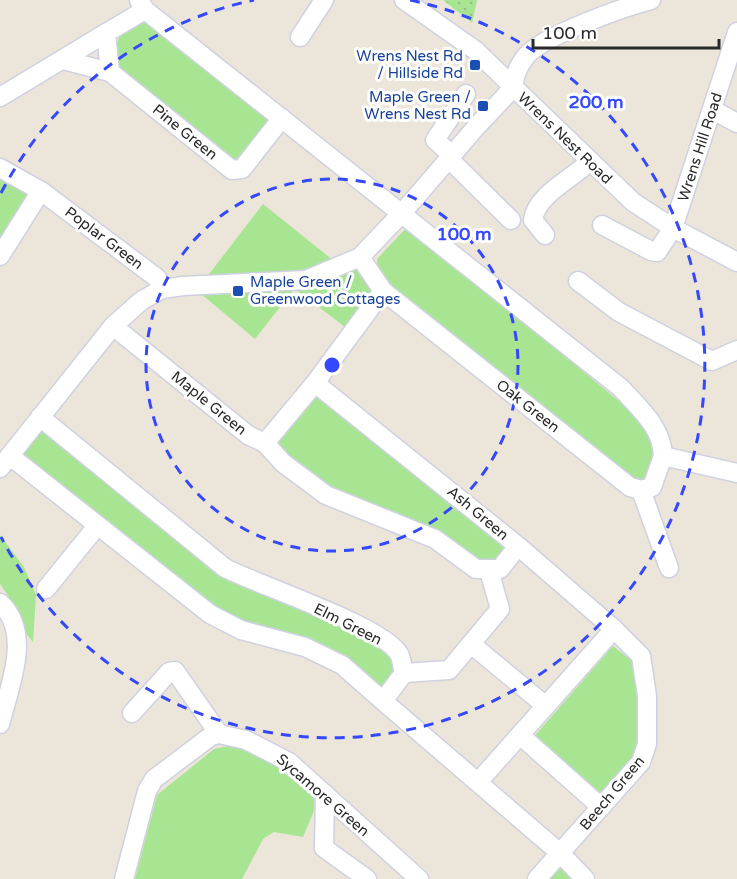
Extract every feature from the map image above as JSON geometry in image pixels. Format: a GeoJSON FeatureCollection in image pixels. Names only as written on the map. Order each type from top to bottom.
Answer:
{"type":"FeatureCollection","features":[{"type":"Feature","properties":{"kind":"street"},"geometry":{"type":"LineString","coordinates":[[300,37],[324,0]]}},
{"type":"Feature","properties":{"kind":"street","name":"Wrens Nest Road"},"geometry":{"type":"LineString","coordinates":[[404,0],[475,50],[633,202],[673,228],[737,262]]}},
{"type":"Feature","properties":{"kind":"street"},"geometry":{"type":"LineString","coordinates":[[585,879],[560,853],[479,781],[342,665],[305,647],[241,630],[210,614],[98,526],[3,463],[113,326],[141,301],[162,290],[306,280],[360,257],[513,88],[515,72],[529,53],[554,36],[651,0]]}},
{"type":"Feature","properties":{"kind":"street"},"geometry":{"type":"LineString","coordinates":[[0,97],[106,33],[142,5],[621,388],[653,423],[663,441],[663,456],[652,487],[641,490],[669,568]]}},
{"type":"Feature","properties":{"kind":"street","name":"Wrens Hill Road"},"geometry":{"type":"LineString","coordinates":[[602,225],[657,252],[673,228],[737,32]]}},
{"type":"Feature","properties":{"kind":"street"},"geometry":{"type":"LineString","coordinates":[[63,60],[110,72],[106,33]]}},
{"type":"Feature","properties":{"kind":"street","name":"Pine Green"},"geometry":{"type":"LineString","coordinates":[[110,72],[232,170],[242,169],[282,118]]}},
{"type":"Feature","properties":{"kind":"street"},"geometry":{"type":"LineString","coordinates":[[466,94],[435,140],[511,220]]}},
{"type":"Feature","properties":{"kind":"street"},"geometry":{"type":"LineString","coordinates":[[713,110],[737,123]]}},
{"type":"Feature","properties":{"kind":"street"},"geometry":{"type":"LineString","coordinates":[[545,234],[533,220],[536,208],[557,186],[575,176],[589,162]]}},
{"type":"Feature","properties":{"kind":"street","name":"Poplar Green"},"geometry":{"type":"LineString","coordinates":[[0,168],[41,191],[157,278],[162,290]]}},
{"type":"Feature","properties":{"kind":"street"},"geometry":{"type":"LineString","coordinates":[[0,256],[41,191]]}},
{"type":"Feature","properties":{"kind":"street"},"geometry":{"type":"LineString","coordinates":[[360,257],[383,291],[315,383],[265,443],[283,463],[326,495],[435,539],[476,569],[489,571],[500,609],[449,670],[404,672],[383,701]]}},
{"type":"Feature","properties":{"kind":"street"},"geometry":{"type":"LineString","coordinates":[[578,281],[618,312],[712,361],[737,350]]}},
{"type":"Feature","properties":{"kind":"street","name":"Oak Green"},"geometry":{"type":"LineString","coordinates":[[383,291],[630,487],[641,490]]}},
{"type":"Feature","properties":{"kind":"street","name":"Maple Green"},"geometry":{"type":"LineString","coordinates":[[113,326],[248,435],[265,443]]}},
{"type":"Feature","properties":{"kind":"street","name":"Ash Green"},"geometry":{"type":"LineString","coordinates":[[315,383],[518,546],[500,569],[489,571]]}},
{"type":"Feature","properties":{"kind":"street","name":"Elm Green"},"geometry":{"type":"LineString","coordinates":[[40,417],[225,568],[255,584],[336,615],[374,634],[399,654],[404,672]]}},
{"type":"Feature","properties":{"kind":"street"},"geometry":{"type":"LineString","coordinates":[[663,456],[737,473]]}},
{"type":"Feature","properties":{"kind":"street"},"geometry":{"type":"LineString","coordinates":[[46,589],[98,526]]}},
{"type":"Feature","properties":{"kind":"street","name":"Beech Green"},"geometry":{"type":"LineString","coordinates":[[518,546],[614,629],[641,656],[645,671],[647,744],[642,762],[537,879]]}},
{"type":"Feature","properties":{"kind":"street"},"geometry":{"type":"LineString","coordinates":[[0,603],[6,609],[18,642],[0,724]]}},
{"type":"Feature","properties":{"kind":"street"},"geometry":{"type":"LineString","coordinates":[[479,781],[614,629]]}},
{"type":"Feature","properties":{"kind":"street"},"geometry":{"type":"LineString","coordinates":[[471,644],[546,706]]}},
{"type":"Feature","properties":{"kind":"street"},"geometry":{"type":"LineString","coordinates":[[124,879],[147,791],[154,779],[211,736],[219,734],[175,671],[169,672],[132,714]]}},
{"type":"Feature","properties":{"kind":"street","name":"Sycamore Green"},"geometry":{"type":"LineString","coordinates":[[219,734],[246,740],[275,752],[419,879]]}},
{"type":"Feature","properties":{"kind":"street"},"geometry":{"type":"LineString","coordinates":[[520,735],[601,807]]}},
{"type":"Feature","properties":{"kind":"street"},"geometry":{"type":"LineString","coordinates":[[325,794],[324,848],[367,879]]}},
{"type":"Feature","properties":{"kind":"green space"},"geometry":{"type":"Polygon","coordinates":[[[443,0],[477,0],[472,23],[443,0]]]}},
{"type":"Feature","properties":{"kind":"green space"},"geometry":{"type":"Polygon","coordinates":[[[152,21],[274,119],[235,166],[118,73],[116,52],[120,37],[131,27],[152,21]]]}},
{"type":"Feature","properties":{"kind":"green space"},"geometry":{"type":"Polygon","coordinates":[[[0,174],[30,191],[0,246],[0,174]]]}},
{"type":"Feature","properties":{"kind":"green space"},"geometry":{"type":"Polygon","coordinates":[[[263,204],[334,261],[283,275],[206,278],[263,204]]]}},
{"type":"Feature","properties":{"kind":"green space"},"geometry":{"type":"Polygon","coordinates":[[[408,226],[649,426],[660,452],[652,477],[634,484],[392,293],[378,272],[377,259],[408,226]]]}},
{"type":"Feature","properties":{"kind":"green space"},"geometry":{"type":"Polygon","coordinates":[[[358,268],[378,294],[349,330],[295,289],[358,268]]]}},
{"type":"Feature","properties":{"kind":"green space"},"geometry":{"type":"Polygon","coordinates":[[[294,289],[255,339],[200,293],[294,289]]]}},
{"type":"Feature","properties":{"kind":"green space"},"geometry":{"type":"Polygon","coordinates":[[[313,397],[319,397],[511,549],[499,563],[480,565],[329,489],[277,447],[281,436],[313,397]]]}},
{"type":"Feature","properties":{"kind":"green space"},"geometry":{"type":"Polygon","coordinates":[[[41,427],[232,579],[272,598],[353,626],[396,657],[394,677],[383,687],[375,686],[214,611],[19,453],[41,427]]]}},
{"type":"Feature","properties":{"kind":"green space"},"geometry":{"type":"Polygon","coordinates":[[[0,535],[24,567],[36,595],[33,642],[24,631],[15,606],[0,584],[0,535]]]}},
{"type":"Feature","properties":{"kind":"green space"},"geometry":{"type":"Polygon","coordinates":[[[613,646],[632,661],[637,672],[643,746],[598,802],[531,740],[613,646]]]}},
{"type":"Feature","properties":{"kind":"green space"},"geometry":{"type":"Polygon","coordinates":[[[232,745],[257,751],[314,797],[314,811],[303,837],[274,832],[263,839],[242,879],[135,879],[157,795],[214,749],[232,745]]]}},
{"type":"Feature","properties":{"kind":"green space"},"geometry":{"type":"Polygon","coordinates":[[[556,867],[568,870],[576,879],[545,879],[556,867]]]}},
{"type":"Feature","properties":{"kind":"place","name":"Wrens Nest Rd / Hillside Rd"},"geometry":{"type":"Point","coordinates":[475,65]}},
{"type":"Feature","properties":{"kind":"place","name":"Maple Green / Wrens Nest Rd"},"geometry":{"type":"Point","coordinates":[483,106]}},
{"type":"Feature","properties":{"kind":"place","name":"Maple Green / Greenwood Cottages"},"geometry":{"type":"Point","coordinates":[238,291]}}]}
